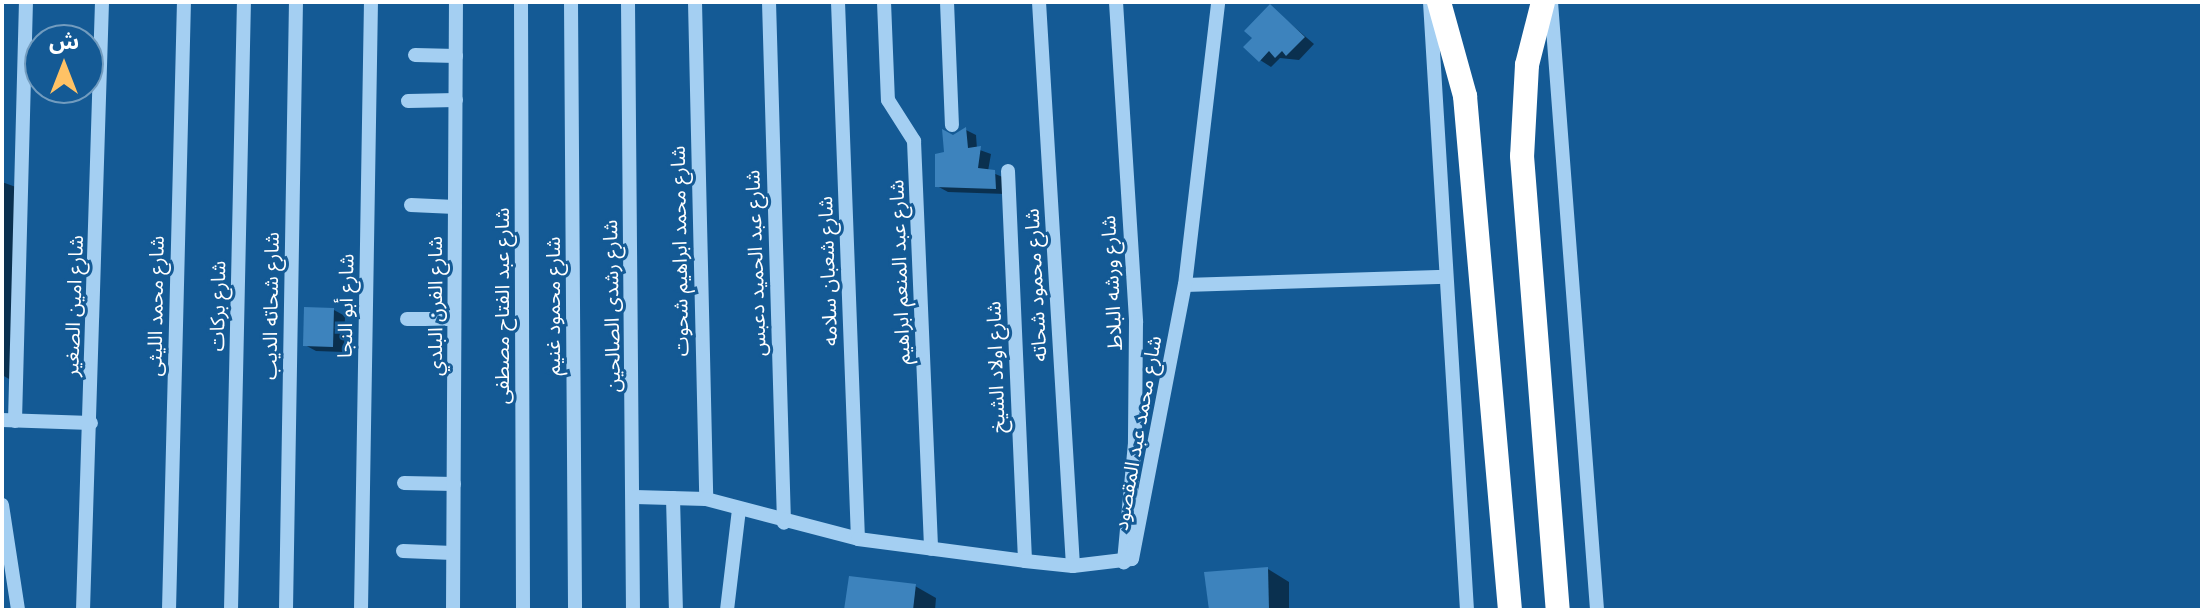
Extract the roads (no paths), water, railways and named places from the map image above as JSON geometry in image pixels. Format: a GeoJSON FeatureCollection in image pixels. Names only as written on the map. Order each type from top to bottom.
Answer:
{"type":"FeatureCollection","features":[{"type":"Feature","properties":{"kind":"highway"},"geometry":{"type":"LineString","coordinates":[[1439,2],[1465,96],[1510,610]]}},
{"type":"Feature","properties":{"kind":"highway"},"geometry":{"type":"LineString","coordinates":[[1543,2],[1527,65],[1522,156],[1558,610]]}},
{"type":"Feature","properties":{"kind":"street"},"geometry":{"type":"LineString","coordinates":[[26,2],[8,421],[91,423]]}},
{"type":"Feature","properties":{"kind":"street","name":"شارع امين الصغير"},"geometry":{"type":"LineString","coordinates":[[83,610],[102,2]]}},
{"type":"Feature","properties":{"kind":"street","name":"شارع محمد الليثى"},"geometry":{"type":"LineString","coordinates":[[169,610],[184,2]]}},
{"type":"Feature","properties":{"kind":"street","name":"شارع بركات"},"geometry":{"type":"LineString","coordinates":[[231,610],[244,2]]}},
{"type":"Feature","properties":{"kind":"street","name":"شارع شحاته الديب"},"geometry":{"type":"LineString","coordinates":[[286,610],[296,2]]}},
{"type":"Feature","properties":{"kind":"street","name":"شارع أبو النجا"},"geometry":{"type":"LineString","coordinates":[[361,610],[371,2]]}},
{"type":"Feature","properties":{"kind":"street","name":"شارع الفرن البلدي"},"geometry":{"type":"LineString","coordinates":[[453,610],[456,2]]}},
{"type":"Feature","properties":{"kind":"street","name":"شارع عبد الفتاح مصطفى"},"geometry":{"type":"LineString","coordinates":[[521,2],[523,610]]}},
{"type":"Feature","properties":{"kind":"street","name":"شارع محمود غنيم"},"geometry":{"type":"LineString","coordinates":[[571,2],[575,610]]}},
{"type":"Feature","properties":{"kind":"street","name":"شارع رشدى الصالحين"},"geometry":{"type":"LineString","coordinates":[[628,2],[635,497],[633,610]]}},
{"type":"Feature","properties":{"kind":"street","name":"شارع محمد ابراهيم شحوت"},"geometry":{"type":"LineString","coordinates":[[695,2],[706,499]]}},
{"type":"Feature","properties":{"kind":"street","name":"شارع عبد الحميد دعبس"},"geometry":{"type":"LineString","coordinates":[[769,2],[784,523]]}},
{"type":"Feature","properties":{"kind":"street","name":"شارع شعبان سلامه"},"geometry":{"type":"LineString","coordinates":[[838,2],[858,539]]}},
{"type":"Feature","properties":{"kind":"street","name":"شارع عبد المنعم ابراهيم"},"geometry":{"type":"LineString","coordinates":[[884,2],[888,100],[914,141],[931,549]]}},
{"type":"Feature","properties":{"kind":"street"},"geometry":{"type":"LineString","coordinates":[[947,2],[952,125]]}},
{"type":"Feature","properties":{"kind":"street","name":"شارع محمود شحاته"},"geometry":{"type":"LineString","coordinates":[[1039,2],[1073,566]]}},
{"type":"Feature","properties":{"kind":"street","name":"شارع ورشه البلاط"},"geometry":{"type":"LineString","coordinates":[[1116,2],[1136,322],[1135,443],[1124,562]]}},
{"type":"Feature","properties":{"kind":"street","name":"شارع محمد عبد المقصود"},"geometry":{"type":"LineString","coordinates":[[1124,562],[1137,551],[1185,285],[1218,2]]}},
{"type":"Feature","properties":{"kind":"street"},"geometry":{"type":"LineString","coordinates":[[1430,2],[1467,610]]}},
{"type":"Feature","properties":{"kind":"street"},"geometry":{"type":"LineString","coordinates":[[1551,2],[1597,610]]}},
{"type":"Feature","properties":{"kind":"street"},"geometry":{"type":"LineString","coordinates":[[415,55],[456,56]]}},
{"type":"Feature","properties":{"kind":"street"},"geometry":{"type":"LineString","coordinates":[[408,101],[456,100]]}},
{"type":"Feature","properties":{"kind":"street","name":"شارع اولاد الشيخ"},"geometry":{"type":"LineString","coordinates":[[1008,171],[1025,561]]}},
{"type":"Feature","properties":{"kind":"street"},"geometry":{"type":"LineString","coordinates":[[411,205],[455,207]]}},
{"type":"Feature","properties":{"kind":"street"},"geometry":{"type":"LineString","coordinates":[[1185,285],[1446,277]]}},
{"type":"Feature","properties":{"kind":"street"},"geometry":{"type":"LineString","coordinates":[[407,319],[454,319]]}},
{"type":"Feature","properties":{"kind":"street"},"geometry":{"type":"LineString","coordinates":[[404,483],[454,484]]}},
{"type":"Feature","properties":{"kind":"street"},"geometry":{"type":"LineString","coordinates":[[635,497],[706,499],[784,523],[858,539],[931,549],[1073,566],[1124,562]]}},
{"type":"Feature","properties":{"kind":"street"},"geometry":{"type":"LineString","coordinates":[[673,498],[676,610]]}},
{"type":"Feature","properties":{"kind":"street"},"geometry":{"type":"LineString","coordinates":[[2,505],[18,610]]}},
{"type":"Feature","properties":{"kind":"street"},"geometry":{"type":"LineString","coordinates":[[727,610],[739,510]]}},
{"type":"Feature","properties":{"kind":"street"},"geometry":{"type":"LineString","coordinates":[[403,551],[453,553]]}}]}
